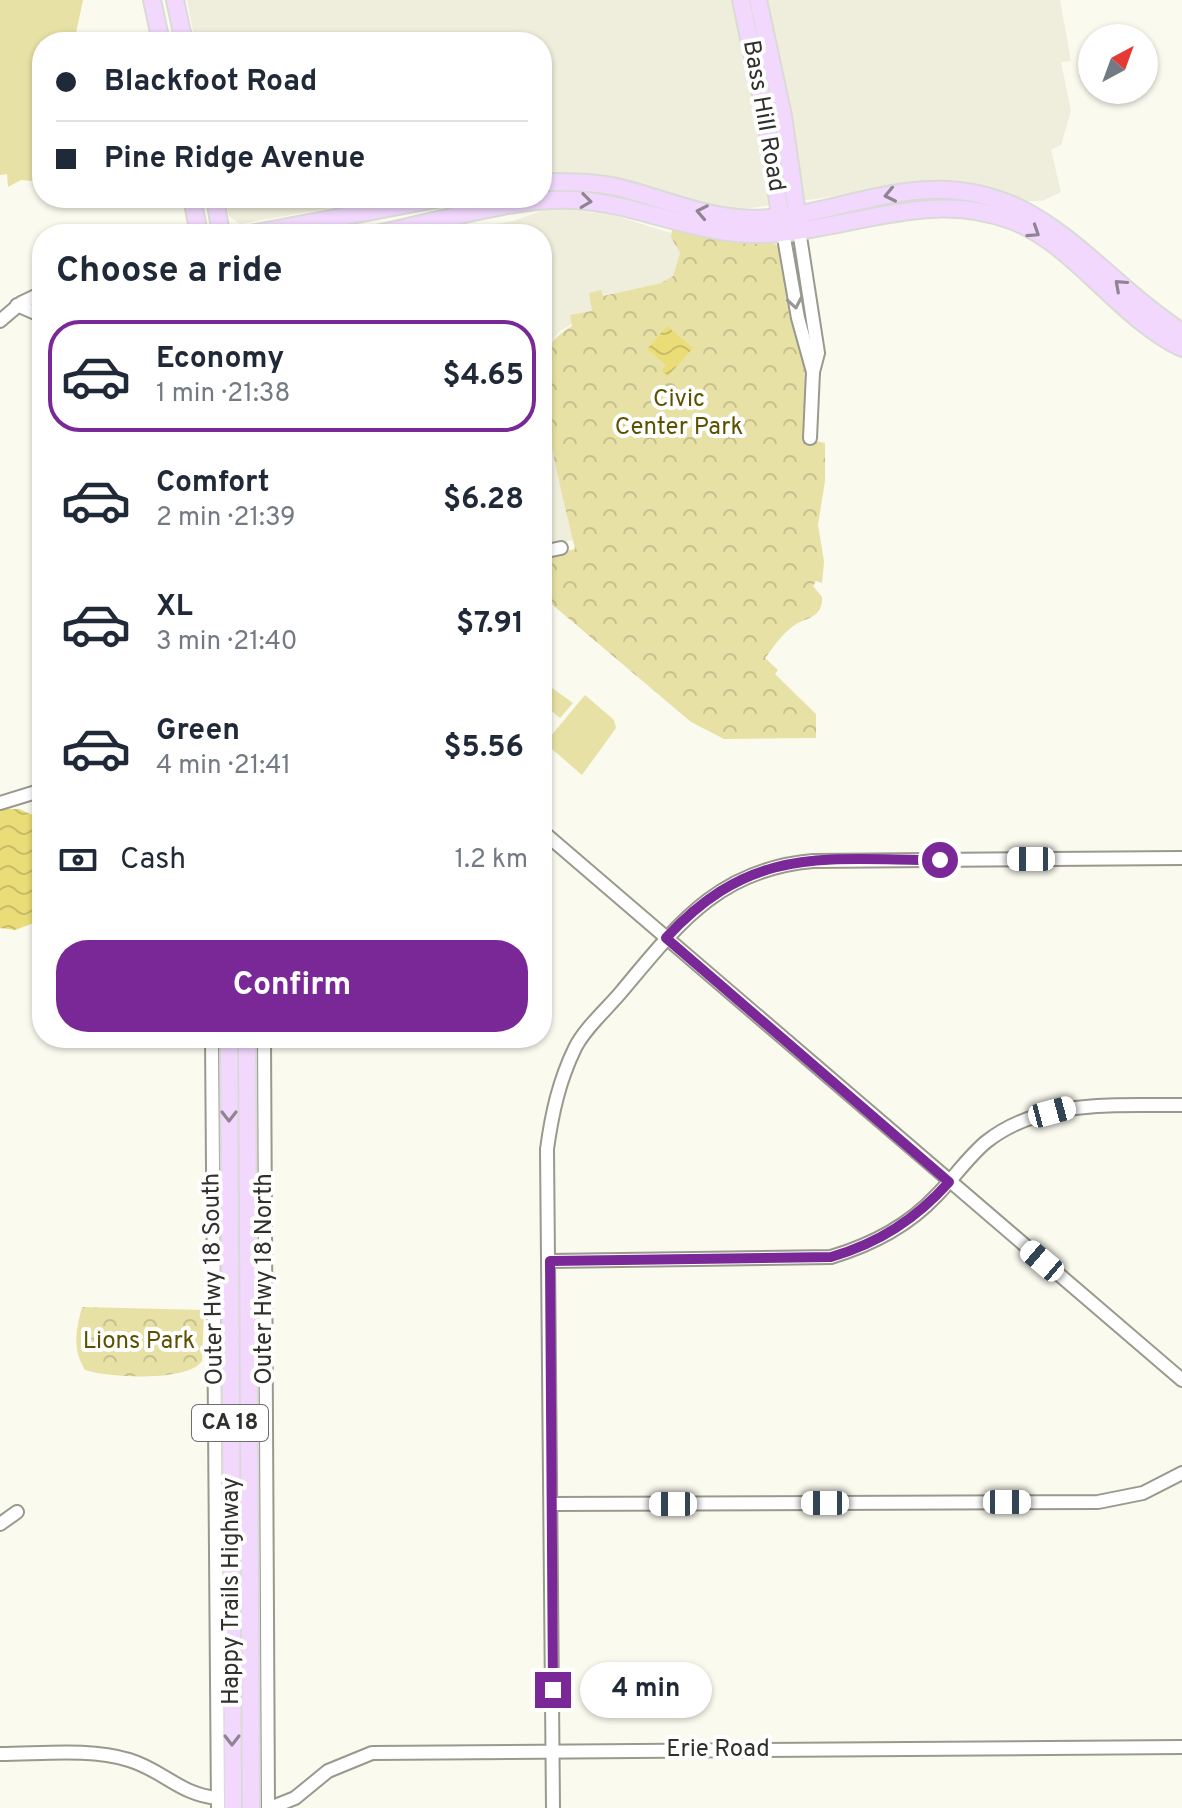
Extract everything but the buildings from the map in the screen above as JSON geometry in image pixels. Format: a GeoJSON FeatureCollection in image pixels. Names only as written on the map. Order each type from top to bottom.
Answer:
{"type":"FeatureCollection","features":[{"type":"Feature","properties":{"kind":"main road"},"geometry":{"type":"LineString","coordinates":[[152,0],[159,32]]}},
{"type":"Feature","properties":{"kind":"main road"},"geometry":{"type":"LineString","coordinates":[[175,0],[182,32]]}},
{"type":"Feature","properties":{"kind":"main road","name":"Bass Hill Road"},"geometry":{"type":"LineString","coordinates":[[741,0],[789,223]]}},
{"type":"Feature","properties":{"kind":"main road","name":"Bass Hill Road"},"geometry":{"type":"LineString","coordinates":[[758,0],[783,116],[789,223]]}},
{"type":"Feature","properties":{"kind":"main road"},"geometry":{"type":"LineString","coordinates":[[552,182],[590,183],[620,188],[696,211],[789,223],[906,192],[943,189],[998,198],[1041,218],[1152,312],[1182,332]]}},
{"type":"Feature","properties":{"kind":"main road"},"geometry":{"type":"LineString","coordinates":[[552,201],[611,204],[707,230],[922,207],[962,208],[1009,219],[1038,234],[1144,323],[1182,348]]}},
{"type":"Feature","properties":{"kind":"main road"},"geometry":{"type":"LineString","coordinates":[[304,224],[388,208]]}},
{"type":"Feature","properties":{"kind":"main road"},"geometry":{"type":"LineString","coordinates":[[431,224],[517,208]]}},
{"type":"Feature","properties":{"kind":"main road","name":"Happy Trails Highway"},"geometry":{"type":"LineString","coordinates":[[223,1805],[229,1048]]}},
{"type":"Feature","properties":{"kind":"main road","name":"Happy Trails Highway"},"geometry":{"type":"LineString","coordinates":[[247,1048],[251,1808]]}},
{"type":"Feature","properties":{"kind":"street"},"geometry":{"type":"LineString","coordinates":[[789,223],[818,353],[813,372],[810,438]]}},
{"type":"Feature","properties":{"kind":"street"},"geometry":{"type":"LineString","coordinates":[[0,321],[17,305],[32,298]]}},
{"type":"Feature","properties":{"kind":"street"},"geometry":{"type":"LineString","coordinates":[[17,305],[32,312]]}},
{"type":"Feature","properties":{"kind":"street"},"geometry":{"type":"LineString","coordinates":[[552,550],[561,548]]}},
{"type":"Feature","properties":{"kind":"street"},"geometry":{"type":"LineString","coordinates":[[0,803],[32,793]]}},
{"type":"Feature","properties":{"kind":"street"},"geometry":{"type":"LineString","coordinates":[[552,840],[1182,1380]]}},
{"type":"Feature","properties":{"kind":"street"},"geometry":{"type":"LineString","coordinates":[[553,1808],[547,1149],[555,1097],[576,1045],[690,912],[742,876],[788,863],[1182,858]]}},
{"type":"Feature","properties":{"kind":"street","name":"Outer Hwy 18 South"},"geometry":{"type":"LineString","coordinates":[[212,1048],[223,1805]]}},
{"type":"Feature","properties":{"kind":"street","name":"Outer Hwy 18 North"},"geometry":{"type":"LineString","coordinates":[[264,1048],[269,1808]]}},
{"type":"Feature","properties":{"kind":"street"},"geometry":{"type":"LineString","coordinates":[[550,1261],[831,1257],[865,1246],[902,1226],[987,1142],[1029,1118],[1076,1106],[1182,1105]]}},
{"type":"Feature","properties":{"kind":"street"},"geometry":{"type":"LineString","coordinates":[[552,1504],[1098,1502],[1143,1493],[1182,1473]]}},
{"type":"Feature","properties":{"kind":"street"},"geometry":{"type":"LineString","coordinates":[[0,1524],[17,1512]]}},
{"type":"Feature","properties":{"kind":"street","name":"Erie Road"},"geometry":{"type":"LineString","coordinates":[[269,1808],[295,1798],[328,1771],[372,1753],[1182,1747]]}},
{"type":"Feature","properties":{"kind":"street"},"geometry":{"type":"LineString","coordinates":[[0,1754],[106,1755],[131,1760],[192,1795],[223,1805]]}},
{"type":"Feature","properties":{"kind":"shaded area"},"geometry":{"type":"Polygon","coordinates":[[[187,0],[1060,0],[1071,61],[1061,62],[1071,111],[1061,145],[1051,150],[1061,192],[1042,201],[1026,201],[976,184],[935,182],[744,209],[701,205],[552,177],[552,32],[193,32],[187,0]]]}},
{"type":"Feature","properties":{"kind":"shaded area"},"geometry":{"type":"Polygon","coordinates":[[[227,208],[330,208],[240,224],[229,216],[227,208]]]}},
{"type":"Feature","properties":{"kind":"shaded area"},"geometry":{"type":"Polygon","coordinates":[[[566,209],[616,216],[671,233],[680,253],[673,276],[661,283],[602,296],[592,311],[559,332],[552,341],[552,224],[497,224],[544,210],[566,209]]]}},
{"type":"Feature","properties":{"kind":"shaded area"},"geometry":{"type":"Polygon","coordinates":[[[552,438],[573,540],[552,545],[552,438]]]}},
{"type":"Feature","properties":{"kind":"green space"},"geometry":{"type":"Polygon","coordinates":[[[0,0],[83,0],[76,32],[32,32],[32,181],[21,180],[8,187],[7,174],[0,175],[0,0]]]}},
{"type":"Feature","properties":{"kind":"green space","name":"Civic Center Park"},"geometry":{"type":"Polygon","coordinates":[[[672,229],[736,240],[770,241],[780,247],[804,365],[808,424],[818,424],[817,441],[825,443],[825,481],[818,525],[824,561],[822,583],[816,581],[813,586],[822,597],[819,610],[788,630],[765,658],[778,670],[775,674],[816,714],[816,738],[724,739],[691,722],[552,604],[552,555],[575,549],[552,446],[552,342],[572,326],[570,315],[592,311],[589,293],[601,290],[603,296],[661,283],[673,276],[680,253],[671,237],[672,229]]]}},
{"type":"Feature","properties":{"kind":"green space"},"geometry":{"type":"Polygon","coordinates":[[[552,688],[573,703],[560,718],[552,711],[552,688]]]}},
{"type":"Feature","properties":{"kind":"green space"},"geometry":{"type":"Polygon","coordinates":[[[585,695],[614,720],[616,728],[582,775],[552,749],[552,735],[585,695]]]}},
{"type":"Feature","properties":{"kind":"green space","name":"Lions Park"},"geometry":{"type":"Polygon","coordinates":[[[82,1307],[204,1310],[202,1361],[194,1368],[165,1375],[111,1375],[85,1370],[78,1355],[76,1339],[82,1307]]]}},
{"type":"Feature","properties":{"kind":"water"},"geometry":{"type":"Polygon","coordinates":[[[667,326],[693,348],[668,376],[662,371],[666,365],[647,349],[667,326]]]}},
{"type":"Feature","properties":{"kind":"water"},"geometry":{"type":"Polygon","coordinates":[[[0,809],[19,809],[32,815],[32,924],[15,930],[0,928],[0,809]]]}},
{"type":"Feature","properties":{"kind":"route"},"geometry":{"type":"LineString","coordinates":[[553,1690],[550,1261],[831,1257],[865,1246],[902,1226],[949,1182],[666,938],[690,912],[717,892],[742,876],[764,869],[813,861],[940,860]]}}]}
